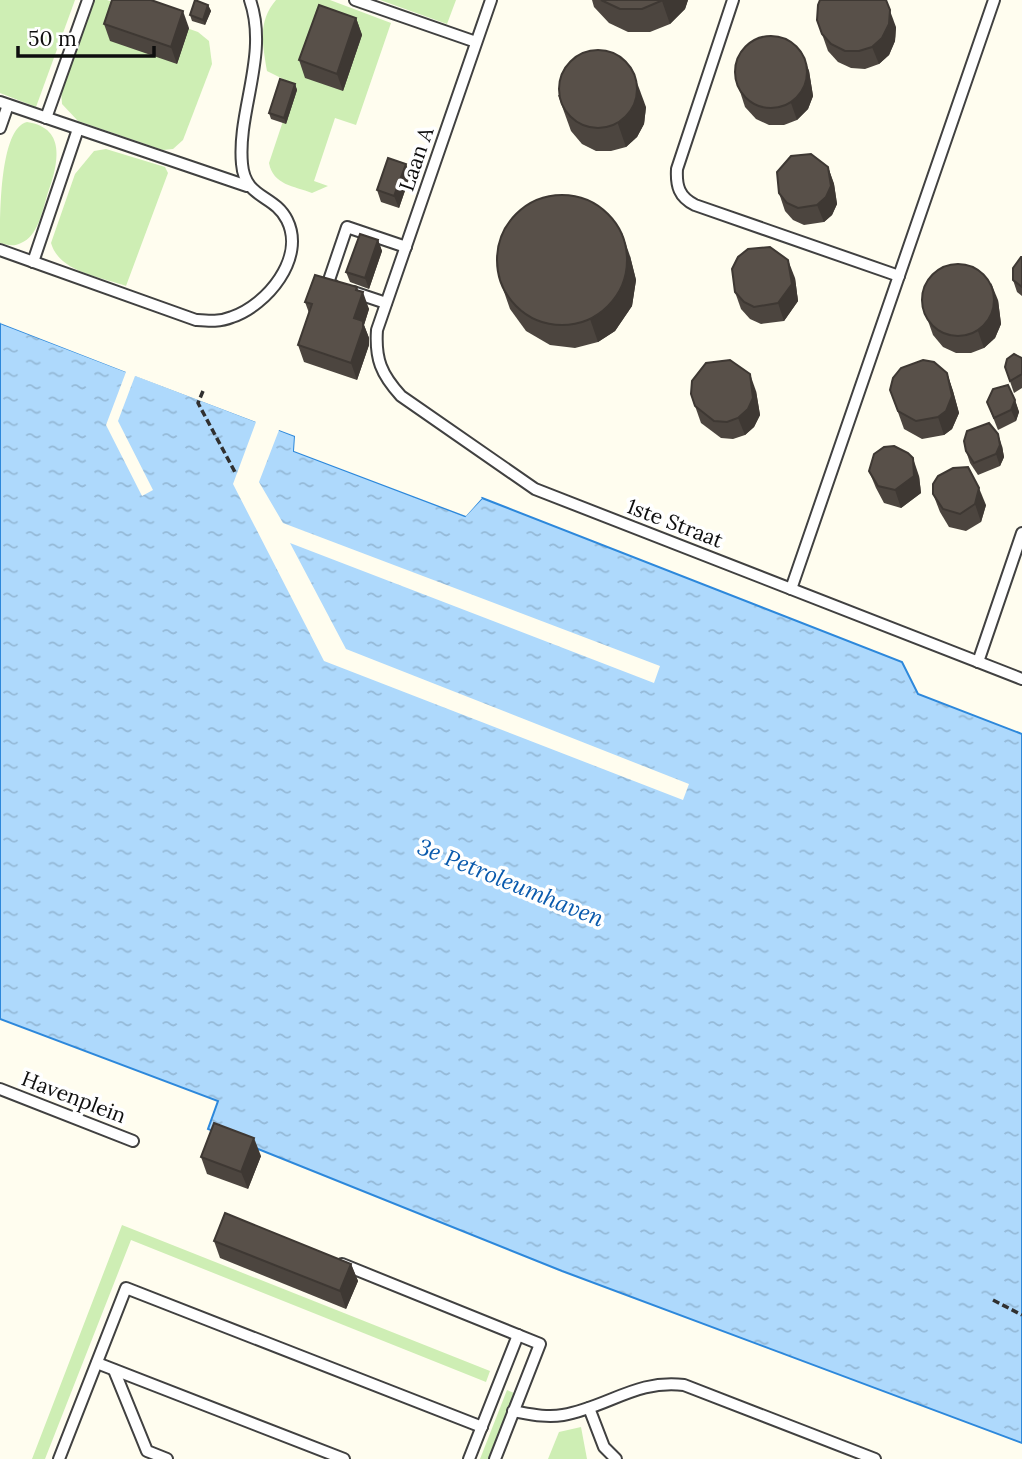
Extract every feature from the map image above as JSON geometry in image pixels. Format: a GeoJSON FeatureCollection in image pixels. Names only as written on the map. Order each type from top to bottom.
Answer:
{"type":"FeatureCollection","features":[{"type":"Feature","properties":{"kind":"lane"},"geometry":{"type":"LineString","coordinates":[[46,118],[88,0]]}},
{"type":"Feature","properties":{"kind":"lane"},"geometry":{"type":"LineString","coordinates":[[355,0],[476,42]]}},
{"type":"Feature","properties":{"kind":"lane","name":"Laan A"},"geometry":{"type":"LineString","coordinates":[[377,330],[491,0]]}},
{"type":"Feature","properties":{"kind":"lane"},"geometry":{"type":"LineString","coordinates":[[733,0],[677,169],[680,192],[685,200],[695,205],[899,276]]}},
{"type":"Feature","properties":{"kind":"lane"},"geometry":{"type":"LineString","coordinates":[[791,589],[994,0]]}},
{"type":"Feature","properties":{"kind":"lane"},"geometry":{"type":"LineString","coordinates":[[247,186],[242,166],[242,130],[254,85],[254,2]]}},
{"type":"Feature","properties":{"kind":"lane"},"geometry":{"type":"LineString","coordinates":[[0,128],[4,104],[247,186],[279,209],[291,233],[289,253],[277,282],[266,296],[232,317],[215,322],[196,320],[0,250]]}},
{"type":"Feature","properties":{"kind":"lane"},"geometry":{"type":"LineString","coordinates":[[33,262],[78,130]]}},
{"type":"Feature","properties":{"kind":"lane"},"geometry":{"type":"LineString","coordinates":[[386,303],[328,283],[343,238],[347,227],[406,247]]}},
{"type":"Feature","properties":{"kind":"lane","name":"1ste Straat"},"geometry":{"type":"LineString","coordinates":[[377,330],[376,351],[380,369],[401,396],[521,482],[1022,679]]}},
{"type":"Feature","properties":{"kind":"lane"},"geometry":{"type":"LineString","coordinates":[[978,662],[1022,533]]}},
{"type":"Feature","properties":{"kind":"lane","name":"Havenplein"},"geometry":{"type":"LineString","coordinates":[[0,1088],[133,1141]]}},
{"type":"Feature","properties":{"kind":"lane"},"geometry":{"type":"LineString","coordinates":[[331,1259],[540,1344],[495,1459]]}},
{"type":"Feature","properties":{"kind":"lane"},"geometry":{"type":"LineString","coordinates":[[59,1459],[126,1288],[482,1427]]}},
{"type":"Feature","properties":{"kind":"lane"},"geometry":{"type":"LineString","coordinates":[[469,1459],[518,1335]]}},
{"type":"Feature","properties":{"kind":"lane"},"geometry":{"type":"LineString","coordinates":[[97,1363],[344,1459]]}},
{"type":"Feature","properties":{"kind":"lane"},"geometry":{"type":"LineString","coordinates":[[114,1370],[147,1451],[167,1459]]}},
{"type":"Feature","properties":{"kind":"lane"},"geometry":{"type":"LineString","coordinates":[[513,1411],[542,1416],[589,1408],[644,1386],[663,1382],[684,1385],[875,1459]]}},
{"type":"Feature","properties":{"kind":"lane"},"geometry":{"type":"LineString","coordinates":[[589,1408],[604,1447],[616,1459]]}},
{"type":"Feature","properties":{"kind":"path"},"geometry":{"type":"LineString","coordinates":[[203,391],[198,403],[236,474]]}},
{"type":"Feature","properties":{"kind":"path"},"geometry":{"type":"LineString","coordinates":[[993,1300],[1022,1315]]}},
{"type":"Feature","properties":{"kind":"green space"},"geometry":{"type":"Polygon","coordinates":[[[0,0],[75,0],[36,107],[0,93],[0,0]]]}},
{"type":"Feature","properties":{"kind":"green space"},"geometry":{"type":"Polygon","coordinates":[[[92,0],[107,0],[198,32],[209,41],[212,64],[183,140],[173,149],[163,150],[78,121],[62,104],[61,90],[92,0]]]}},
{"type":"Feature","properties":{"kind":"green space"},"geometry":{"type":"Polygon","coordinates":[[[276,0],[330,0],[391,23],[356,125],[335,118],[314,181],[328,186],[312,193],[280,180],[271,170],[269,163],[295,85],[267,71],[263,43],[264,25],[276,0]]]}},
{"type":"Feature","properties":{"kind":"green space"},"geometry":{"type":"Polygon","coordinates":[[[380,0],[456,0],[447,24],[380,0]]]}},
{"type":"Feature","properties":{"kind":"green space"},"geometry":{"type":"Polygon","coordinates":[[[27,122],[49,132],[54,141],[56,162],[41,216],[32,235],[21,243],[8,245],[0,243],[3,173],[11,139],[18,128],[27,122]]]}},
{"type":"Feature","properties":{"kind":"green space"},"geometry":{"type":"Polygon","coordinates":[[[106,149],[165,167],[168,173],[126,286],[72,267],[55,253],[51,243],[75,174],[94,151],[106,149]]]}},
{"type":"Feature","properties":{"kind":"green space"},"geometry":{"type":"Polygon","coordinates":[[[122,1225],[490,1371],[486,1382],[131,1240],[45,1459],[32,1459],[122,1225]]]}},
{"type":"Feature","properties":{"kind":"green space"},"geometry":{"type":"Polygon","coordinates":[[[507,1390],[514,1393],[488,1459],[480,1459],[507,1390]]]}},
{"type":"Feature","properties":{"kind":"green space"},"geometry":{"type":"Polygon","coordinates":[[[581,1427],[587,1459],[548,1459],[559,1432],[581,1427]]]}},
{"type":"Feature","properties":{"kind":"water","name":"3e Petroleumhaven"},"geometry":{"type":"Polygon","coordinates":[[[0,323],[295,436],[294,451],[465,516],[482,498],[902,662],[918,694],[1022,734],[1022,1443],[562,1271],[208,1129],[218,1101],[0,1019],[0,323]]]}},
{"type":"Feature","properties":{"kind":"pier"},"geometry":{"type":"Polygon","coordinates":[[[1,320],[296,433],[297,449],[465,512],[478,496],[482,498],[466,516],[294,451],[295,436],[279,430],[259,482],[283,523],[660,666],[654,683],[290,543],[346,649],[689,784],[683,800],[324,661],[233,484],[256,422],[135,376],[118,421],[153,490],[142,496],[106,425],[126,372],[0,323],[1,320]]]}},
{"type":"Feature","properties":{"kind":"building"},"geometry":{"type":"Polygon","coordinates":[[[112,0],[151,0],[183,11],[171,47],[104,24],[112,0]]]}},
{"type":"Feature","properties":{"kind":"building"},"geometry":{"type":"Polygon","coordinates":[[[195,0],[208,5],[203,20],[190,15],[195,0]]]}},
{"type":"Feature","properties":{"kind":"building"},"geometry":{"type":"Polygon","coordinates":[[[601,0],[663,0],[642,9],[620,9],[601,0]]]}},
{"type":"Feature","properties":{"kind":"building"},"geometry":{"type":"Polygon","coordinates":[[[820,0],[886,0],[890,10],[889,24],[882,38],[872,47],[845,51],[831,44],[822,34],[817,20],[820,0]]]}},
{"type":"Feature","properties":{"kind":"building"},"geometry":{"type":"Polygon","coordinates":[[[319,5],[356,18],[337,74],[299,60],[319,5]]]}},
{"type":"Feature","properties":{"kind":"building"},"geometry":{"type":"Polygon","coordinates":[[[771,36],[791,42],[801,52],[807,72],[801,92],[791,102],[771,108],[751,102],[741,92],[735,72],[741,52],[751,42],[771,36]]]}},
{"type":"Feature","properties":{"kind":"building"},"geometry":{"type":"Polygon","coordinates":[[[590,50],[606,50],[620,56],[631,67],[637,81],[637,97],[631,111],[620,122],[606,128],[590,128],[576,122],[565,111],[559,97],[559,81],[565,67],[576,56],[590,50]]]}},
{"type":"Feature","properties":{"kind":"building"},"geometry":{"type":"Polygon","coordinates":[[[280,79],[295,84],[284,118],[269,113],[280,79]]]}},
{"type":"Feature","properties":{"kind":"building"},"geometry":{"type":"Polygon","coordinates":[[[811,154],[828,167],[831,186],[826,197],[817,205],[798,208],[787,203],[779,193],[777,172],[791,156],[811,154]]]}},
{"type":"Feature","properties":{"kind":"building"},"geometry":{"type":"Polygon","coordinates":[[[388,158],[406,164],[394,196],[377,190],[388,158]]]}},
{"type":"Feature","properties":{"kind":"building"},"geometry":{"type":"Polygon","coordinates":[[[562,195],[587,200],[608,214],[622,235],[627,260],[622,285],[608,306],[587,320],[562,325],[537,320],[516,306],[502,285],[497,260],[502,235],[516,214],[537,200],[562,195]]]}},
{"type":"Feature","properties":{"kind":"building"},"geometry":{"type":"Polygon","coordinates":[[[360,234],[378,240],[365,278],[346,272],[360,234]]]}},
{"type":"Feature","properties":{"kind":"building"},"geometry":{"type":"Polygon","coordinates":[[[770,247],[788,260],[792,284],[778,303],[754,307],[744,302],[735,292],[732,269],[738,257],[748,249],[770,247]]]}},
{"type":"Feature","properties":{"kind":"building"},"geometry":{"type":"Polygon","coordinates":[[[1021,257],[1022,287],[1013,280],[1013,268],[1021,257]]]}},
{"type":"Feature","properties":{"kind":"building"},"geometry":{"type":"Polygon","coordinates":[[[958,264],[978,270],[988,280],[994,300],[988,320],[978,330],[958,336],[938,330],[928,320],[922,300],[928,280],[938,270],[958,264]]]}},
{"type":"Feature","properties":{"kind":"building"},"geometry":{"type":"Polygon","coordinates":[[[315,275],[357,287],[356,290],[363,292],[354,318],[363,321],[363,328],[351,363],[298,345],[312,304],[305,302],[315,275]]]}},
{"type":"Feature","properties":{"kind":"building"},"geometry":{"type":"Polygon","coordinates":[[[1014,354],[1022,358],[1022,374],[1010,381],[1005,367],[1007,359],[1014,354]]]}},
{"type":"Feature","properties":{"kind":"building"},"geometry":{"type":"Polygon","coordinates":[[[730,360],[750,374],[753,398],[748,409],[738,418],[727,422],[714,421],[695,406],[691,394],[692,381],[706,363],[730,360]]]}},
{"type":"Feature","properties":{"kind":"building"},"geometry":{"type":"Polygon","coordinates":[[[923,360],[934,362],[947,373],[952,396],[946,411],[938,417],[916,421],[898,411],[890,390],[893,378],[901,368],[923,360]]]}},
{"type":"Feature","properties":{"kind":"building"},"geometry":{"type":"Polygon","coordinates":[[[1008,385],[1015,400],[1011,410],[994,418],[987,402],[993,389],[1008,385]]]}},
{"type":"Feature","properties":{"kind":"building"},"geometry":{"type":"Polygon","coordinates":[[[989,423],[998,434],[1000,445],[996,454],[974,463],[966,451],[964,441],[967,431],[989,423]]]}},
{"type":"Feature","properties":{"kind":"building"},"geometry":{"type":"Polygon","coordinates":[[[894,446],[913,458],[914,476],[895,490],[878,486],[869,471],[874,454],[884,447],[894,446]]]}},
{"type":"Feature","properties":{"kind":"building"},"geometry":{"type":"Polygon","coordinates":[[[968,467],[979,488],[975,504],[960,514],[943,509],[933,494],[933,484],[938,476],[953,468],[968,467]]]}},
{"type":"Feature","properties":{"kind":"building"},"geometry":{"type":"Polygon","coordinates":[[[214,1123],[254,1138],[241,1172],[201,1157],[214,1123]]]}},
{"type":"Feature","properties":{"kind":"building"},"geometry":{"type":"Polygon","coordinates":[[[225,1213],[351,1264],[340,1291],[214,1241],[225,1213]]]}}]}
